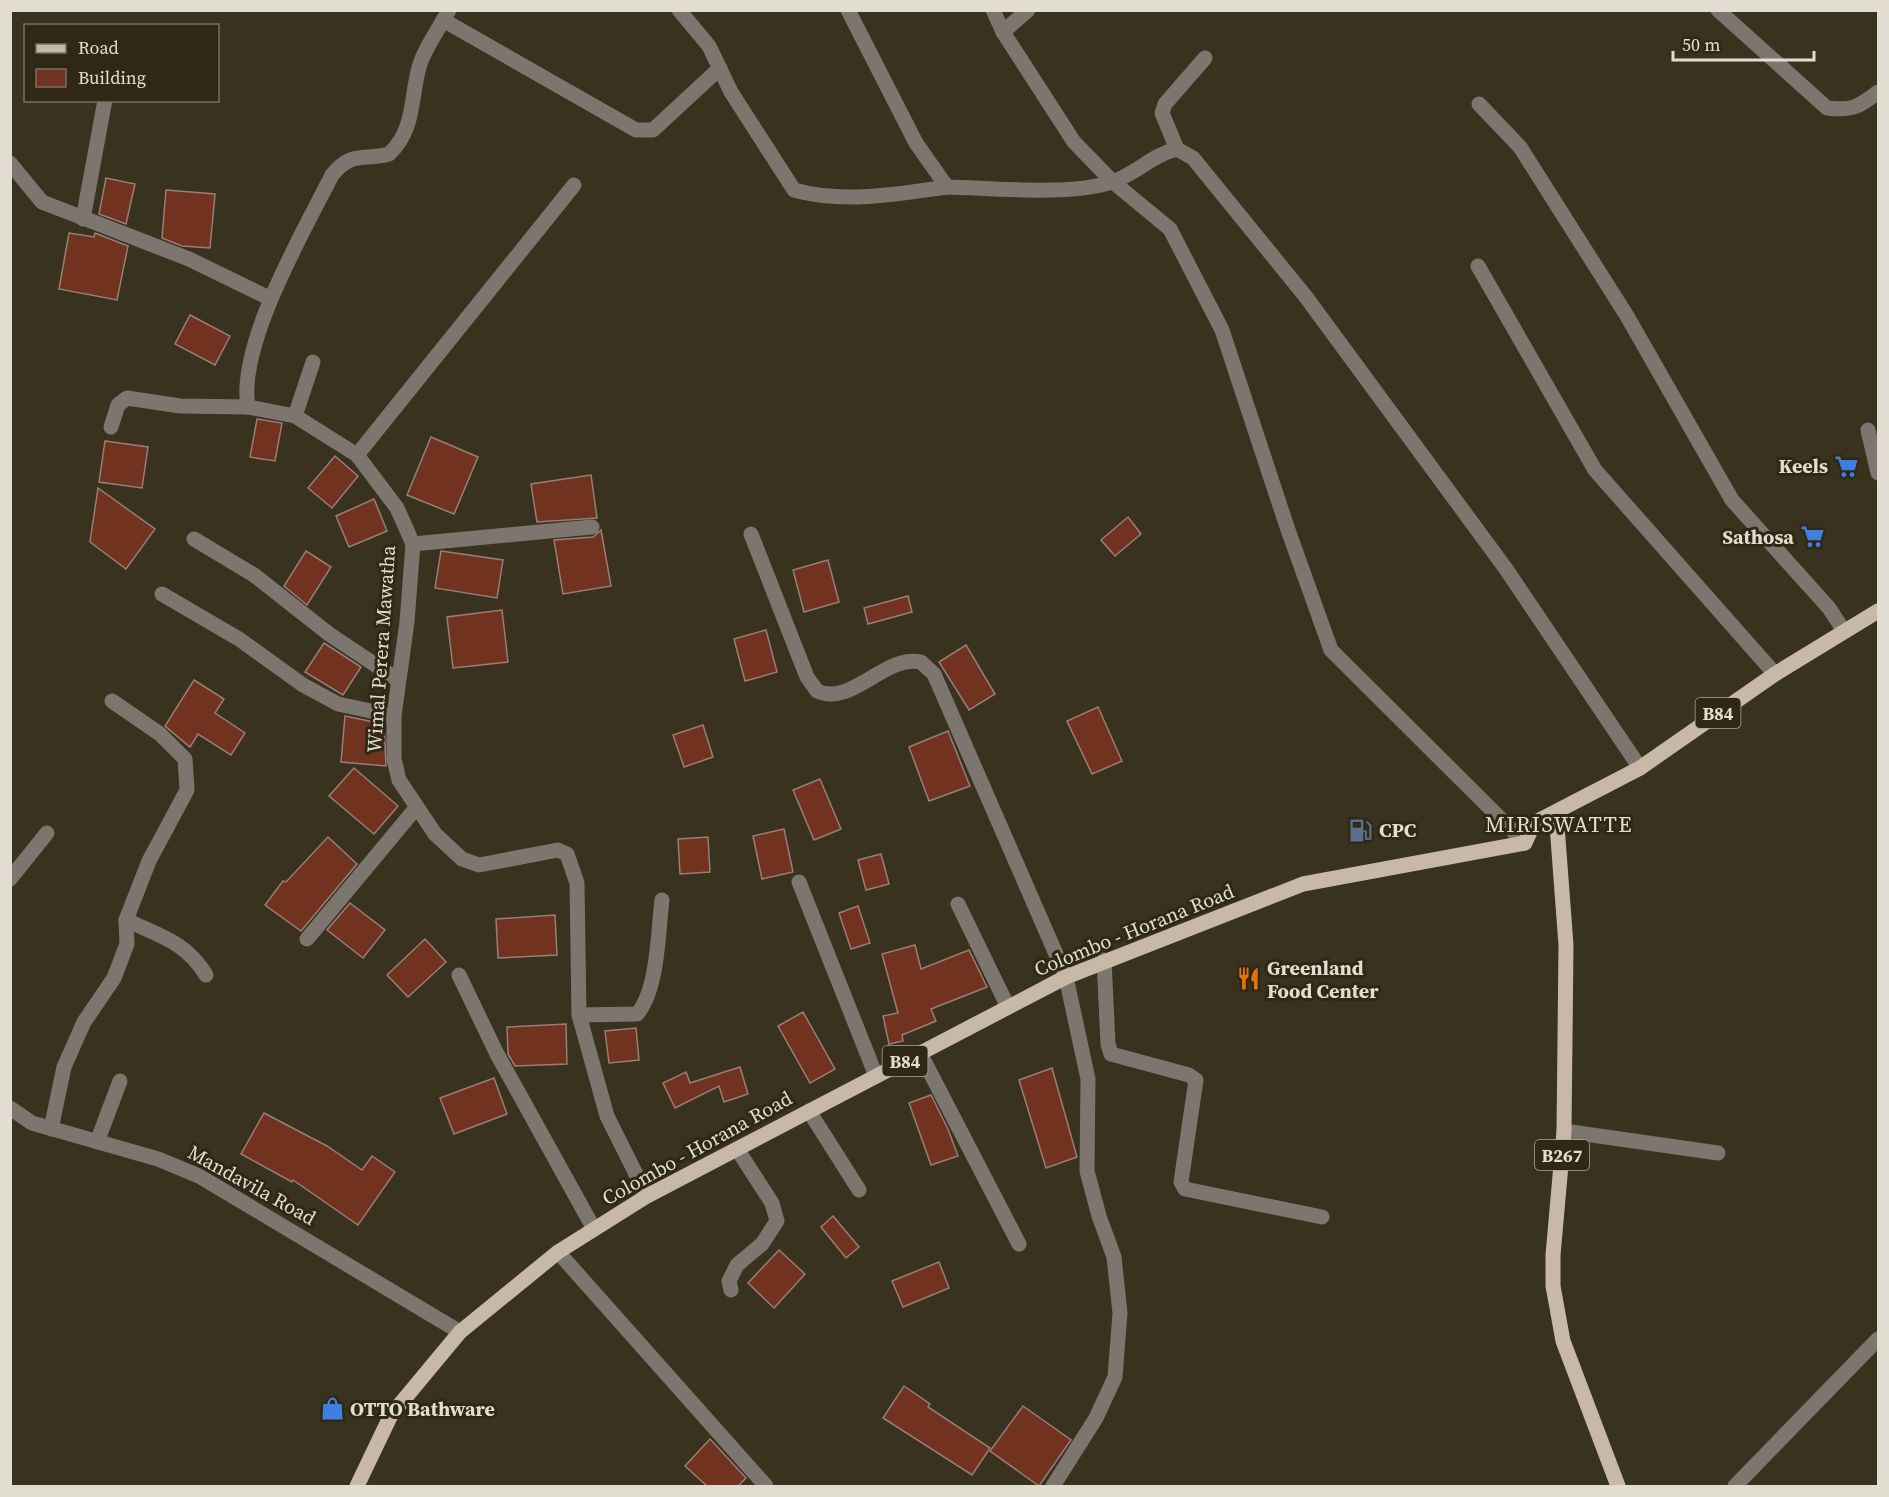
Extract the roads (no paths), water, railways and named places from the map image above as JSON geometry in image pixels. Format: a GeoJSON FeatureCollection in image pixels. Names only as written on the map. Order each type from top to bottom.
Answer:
{"type":"FeatureCollection","features":[{"type":"Feature","properties":{"kind":"main road","name":"B84"},"geometry":{"type":"LineString","coordinates":[[1525,843],[1534,823],[1640,768],[1775,674],[1878,611]]}},
{"type":"Feature","properties":{"kind":"main road","name":"B267"},"geometry":{"type":"LineString","coordinates":[[1556,812],[1566,945],[1564,1131],[1553,1254],[1553,1286],[1563,1341],[1618,1486]]}},
{"type":"Feature","properties":{"kind":"main road","name":"Colombo - Horana Road"},"geometry":{"type":"LineString","coordinates":[[357,1486],[391,1414],[460,1332],[558,1252],[647,1196],[1066,977],[1104,960],[1170,938],[1303,884],[1525,843]]}},
{"type":"Feature","properties":{"kind":"street"},"geometry":{"type":"LineString","coordinates":[[679,10],[709,46],[736,101],[794,190],[814,196],[892,195],[947,188],[1079,189],[1113,182],[1161,153],[1177,150],[1193,158],[1306,297],[1506,569],[1640,768]]}},
{"type":"Feature","properties":{"kind":"street"},"geometry":{"type":"LineString","coordinates":[[848,10],[916,143],[947,188]]}},
{"type":"Feature","properties":{"kind":"street"},"geometry":{"type":"LineString","coordinates":[[993,10],[1003,32],[1074,142],[1113,182],[1170,229],[1222,330],[1287,527],[1331,650],[1525,843]]}},
{"type":"Feature","properties":{"kind":"street"},"geometry":{"type":"LineString","coordinates":[[1003,32],[1028,10]]}},
{"type":"Feature","properties":{"kind":"street"},"geometry":{"type":"LineString","coordinates":[[1718,10],[1827,108],[1848,110],[1863,104],[1878,92]]}},
{"type":"Feature","properties":{"kind":"street"},"geometry":{"type":"LineString","coordinates":[[248,407],[247,389],[251,362],[270,299],[332,175],[343,162],[361,156],[389,154],[403,138],[408,127],[420,63],[446,15],[636,130],[652,129],[676,111],[720,68]]}},
{"type":"Feature","properties":{"kind":"street"},"geometry":{"type":"LineString","coordinates":[[1177,150],[1162,113],[1165,104],[1205,58]]}},
{"type":"Feature","properties":{"kind":"street"},"geometry":{"type":"LineString","coordinates":[[83,219],[105,102]]}},
{"type":"Feature","properties":{"kind":"street"},"geometry":{"type":"LineString","coordinates":[[1479,104],[1520,147],[1628,316],[1732,500],[1829,608],[1844,631]]}},
{"type":"Feature","properties":{"kind":"street"},"geometry":{"type":"LineString","coordinates":[[10,163],[42,202],[189,259],[270,299]]}},
{"type":"Feature","properties":{"kind":"street"},"geometry":{"type":"LineString","coordinates":[[357,455],[574,185]]}},
{"type":"Feature","properties":{"kind":"street"},"geometry":{"type":"LineString","coordinates":[[1478,266],[1594,470],[1775,674]]}},
{"type":"Feature","properties":{"kind":"street"},"geometry":{"type":"LineString","coordinates":[[295,416],[313,362]]}},
{"type":"Feature","properties":{"kind":"street","name":"Wimal Perera Mawatha"},"geometry":{"type":"LineString","coordinates":[[111,427],[118,405],[127,398],[180,406],[248,407],[295,416],[357,455],[397,508],[413,544],[407,622],[394,716],[394,759],[399,780],[435,834],[467,862],[479,865],[558,850],[567,854],[578,883],[579,1016],[607,1116],[647,1196]]}},
{"type":"Feature","properties":{"kind":"street"},"geometry":{"type":"LineString","coordinates":[[1868,430],[1878,473]]}},
{"type":"Feature","properties":{"kind":"street"},"geometry":{"type":"LineString","coordinates":[[413,544],[592,527]]}},
{"type":"Feature","properties":{"kind":"street"},"geometry":{"type":"LineString","coordinates":[[751,534],[807,677],[817,691],[833,695],[905,663],[916,661],[934,674],[1066,977],[1088,1079],[1087,1171],[1099,1216],[1114,1257],[1120,1313],[1115,1377],[1095,1418],[1053,1486]]}},
{"type":"Feature","properties":{"kind":"street"},"geometry":{"type":"LineString","coordinates":[[194,539],[254,575],[329,634],[398,680]]}},
{"type":"Feature","properties":{"kind":"street"},"geometry":{"type":"LineString","coordinates":[[162,594],[239,639],[303,685],[338,704],[394,716]]}},
{"type":"Feature","properties":{"kind":"street"},"geometry":{"type":"LineString","coordinates":[[51,1129],[63,1067],[84,1022],[114,978],[128,944],[126,920],[149,861],[186,790],[185,759],[160,735],[112,701]]}},
{"type":"Feature","properties":{"kind":"street"},"geometry":{"type":"LineString","coordinates":[[307,939],[416,808]]}},
{"type":"Feature","properties":{"kind":"street"},"geometry":{"type":"LineString","coordinates":[[10,879],[47,833]]}},
{"type":"Feature","properties":{"kind":"street"},"geometry":{"type":"LineString","coordinates":[[799,882],[876,1076]]}},
{"type":"Feature","properties":{"kind":"street"},"geometry":{"type":"LineString","coordinates":[[579,1016],[636,1014],[640,1009],[650,990],[662,900]]}},
{"type":"Feature","properties":{"kind":"street"},"geometry":{"type":"LineString","coordinates":[[958,904],[1008,1007]]}},
{"type":"Feature","properties":{"kind":"street"},"geometry":{"type":"LineString","coordinates":[[126,920],[180,945],[195,956],[206,975]]}},
{"type":"Feature","properties":{"kind":"street"},"geometry":{"type":"LineString","coordinates":[[1104,960],[1108,1044],[1111,1054],[1189,1075],[1196,1080],[1181,1182],[1185,1189],[1322,1216]]}},
{"type":"Feature","properties":{"kind":"street"},"geometry":{"type":"LineString","coordinates":[[459,975],[498,1054],[594,1229]]}},
{"type":"Feature","properties":{"kind":"street"},"geometry":{"type":"LineString","coordinates":[[920,1053],[1019,1244]]}},
{"type":"Feature","properties":{"kind":"street"},"geometry":{"type":"LineString","coordinates":[[97,1142],[120,1081]]}},
{"type":"Feature","properties":{"kind":"street","name":"Mandavila Road"},"geometry":{"type":"LineString","coordinates":[[10,1108],[32,1123],[158,1159],[199,1176],[460,1332]]}},
{"type":"Feature","properties":{"kind":"street"},"geometry":{"type":"LineString","coordinates":[[809,1111],[859,1190]]}},
{"type":"Feature","properties":{"kind":"street"},"geometry":{"type":"LineString","coordinates":[[1564,1131],[1718,1153]]}},
{"type":"Feature","properties":{"kind":"street"},"geometry":{"type":"LineString","coordinates":[[731,1290],[729,1281],[737,1265],[762,1244],[777,1221],[772,1203],[737,1149]]}},
{"type":"Feature","properties":{"kind":"street"},"geometry":{"type":"LineString","coordinates":[[558,1252],[766,1486]]}},
{"type":"Feature","properties":{"kind":"street"},"geometry":{"type":"LineString","coordinates":[[1735,1486],[1878,1339]]}},
{"type":"Feature","properties":{"kind":"place","name":"Keels"},"geometry":{"type":"Point","coordinates":[1846,466]}},
{"type":"Feature","properties":{"kind":"place","name":"Sathosa"},"geometry":{"type":"Point","coordinates":[1812,537]}},
{"type":"Feature","properties":{"kind":"place","name":"CPC"},"geometry":{"type":"Point","coordinates":[1361,830]}},
{"type":"Feature","properties":{"kind":"place","name":"Greenland Food Center"},"geometry":{"type":"Point","coordinates":[1249,979]}},
{"type":"Feature","properties":{"kind":"place","name":"OTTO Bathware"},"geometry":{"type":"Point","coordinates":[332,1409]}},
{"type":"Feature","properties":{"kind":"district","name":"MIRISWATTE"},"geometry":{"type":"Point","coordinates":[1559,824]}}]}
